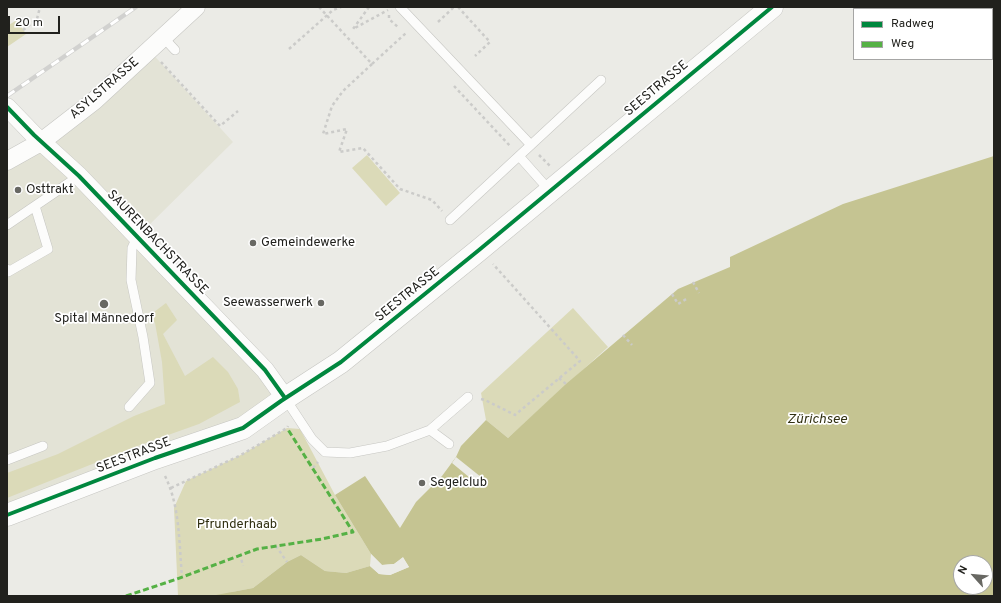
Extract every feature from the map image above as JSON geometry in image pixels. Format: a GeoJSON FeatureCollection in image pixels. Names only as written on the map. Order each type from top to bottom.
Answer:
{"type":"FeatureCollection","features":[{"type":"Feature","properties":{"kind":"main road","name":"SEESTRASSE"},"geometry":{"type":"LineString","coordinates":[[7,515],[154,458],[243,428],[289,404],[772,7]]}},
{"type":"Feature","properties":{"kind":"street","name":"ASYLSTRASSE"},"geometry":{"type":"LineString","coordinates":[[7,161],[41,142],[94,101],[149,50],[169,44],[196,7]]}},
{"type":"Feature","properties":{"kind":"street","name":"SAURENBACHSTRASSE"},"geometry":{"type":"LineString","coordinates":[[9,109],[41,142],[79,176],[265,370],[289,404]]}},
{"type":"Feature","properties":{"kind":"lane"},"geometry":{"type":"LineString","coordinates":[[400,7],[531,145]]}},
{"type":"Feature","properties":{"kind":"lane"},"geometry":{"type":"LineString","coordinates":[[450,220],[602,80]]}},
{"type":"Feature","properties":{"kind":"lane"},"geometry":{"type":"LineString","coordinates":[[519,156],[556,185]]}},
{"type":"Feature","properties":{"kind":"lane"},"geometry":{"type":"LineString","coordinates":[[7,226],[79,176]]}},
{"type":"Feature","properties":{"kind":"lane"},"geometry":{"type":"LineString","coordinates":[[7,269],[8,272],[48,249],[35,206]]}},
{"type":"Feature","properties":{"kind":"lane"},"geometry":{"type":"LineString","coordinates":[[129,407],[150,383],[143,337],[131,280],[132,248],[137,237]]}},
{"type":"Feature","properties":{"kind":"lane"},"geometry":{"type":"LineString","coordinates":[[289,404],[312,439],[325,452],[350,453],[387,446],[430,430],[468,397]]}},
{"type":"Feature","properties":{"kind":"lane"},"geometry":{"type":"LineString","coordinates":[[430,430],[449,444]]}},
{"type":"Feature","properties":{"kind":"lane"},"geometry":{"type":"LineString","coordinates":[[7,460],[43,446]]}},
{"type":"Feature","properties":{"kind":"path"},"geometry":{"type":"LineString","coordinates":[[23,30],[38,19],[40,7]]}},
{"type":"Feature","properties":{"kind":"path"},"geometry":{"type":"LineString","coordinates":[[319,7],[372,64]]}},
{"type":"Feature","properties":{"kind":"path"},"geometry":{"type":"LineString","coordinates":[[289,50],[334,10],[341,7]]}},
{"type":"Feature","properties":{"kind":"path"},"geometry":{"type":"LineString","coordinates":[[369,7],[353,28],[390,9],[389,19],[411,39]]}},
{"type":"Feature","properties":{"kind":"path"},"geometry":{"type":"LineString","coordinates":[[438,22],[454,7]]}},
{"type":"Feature","properties":{"kind":"path"},"geometry":{"type":"LineString","coordinates":[[458,7],[490,42],[475,56]]}},
{"type":"Feature","properties":{"kind":"path"},"geometry":{"type":"LineString","coordinates":[[406,33],[343,91],[332,106],[323,134],[347,129],[339,152],[363,148],[400,189],[432,200],[450,220]]}},
{"type":"Feature","properties":{"kind":"path"},"geometry":{"type":"LineString","coordinates":[[149,50],[220,126],[238,111]]}},
{"type":"Feature","properties":{"kind":"path"},"geometry":{"type":"LineString","coordinates":[[449,80],[519,156]]}},
{"type":"Feature","properties":{"kind":"path"},"geometry":{"type":"LineString","coordinates":[[531,145],[556,185]]}},
{"type":"Feature","properties":{"kind":"path"},"geometry":{"type":"LineString","coordinates":[[468,397],[485,400],[515,415],[580,361],[492,264]]}},
{"type":"Feature","properties":{"kind":"path"},"geometry":{"type":"LineString","coordinates":[[693,282],[699,293]]}},
{"type":"Feature","properties":{"kind":"path"},"geometry":{"type":"LineString","coordinates":[[672,294],[678,304],[688,298]]}},
{"type":"Feature","properties":{"kind":"path"},"geometry":{"type":"LineString","coordinates":[[623,335],[632,345]]}},
{"type":"Feature","properties":{"kind":"path"},"geometry":{"type":"LineString","coordinates":[[559,378],[566,384]]}},
{"type":"Feature","properties":{"kind":"path"},"geometry":{"type":"LineString","coordinates":[[171,488],[241,455],[287,428],[289,404]]}},
{"type":"Feature","properties":{"kind":"path"},"geometry":{"type":"LineString","coordinates":[[164,474],[171,488],[176,511],[182,577]]}},
{"type":"Feature","properties":{"kind":"path"},"geometry":{"type":"LineString","coordinates":[[276,546],[287,562]]}},
{"type":"Feature","properties":{"kind":"path"},"geometry":{"type":"LineString","coordinates":[[240,554],[244,566]]}},
{"type":"Feature","properties":{"kind":"shaded area","name":"Spital Männedorf"},"geometry":{"type":"Polygon","coordinates":[[[149,50],[233,142],[137,237],[285,398],[243,428],[7,515],[7,161],[149,50]]]}},
{"type":"Feature","properties":{"kind":"green space"},"geometry":{"type":"Polygon","coordinates":[[[908,7],[970,8],[909,8],[908,7]]]}},
{"type":"Feature","properties":{"kind":"green space"},"geometry":{"type":"Polygon","coordinates":[[[17,20],[26,34],[7,47],[7,26],[17,20]]]}},
{"type":"Feature","properties":{"kind":"green space"},"geometry":{"type":"Polygon","coordinates":[[[367,155],[400,193],[386,206],[352,168],[367,155]]]}},
{"type":"Feature","properties":{"kind":"green space"},"geometry":{"type":"Polygon","coordinates":[[[166,303],[177,320],[163,334],[185,376],[213,357],[228,372],[238,389],[240,402],[199,424],[140,445],[7,498],[7,473],[58,454],[134,416],[165,404],[162,362],[155,323],[150,315],[166,303]]]}},
{"type":"Feature","properties":{"kind":"green space"},"geometry":{"type":"Polygon","coordinates":[[[573,308],[608,347],[508,438],[486,420],[481,393],[573,308]]]}},
{"type":"Feature","properties":{"kind":"green space","name":"Pfrunderhaab"},"geometry":{"type":"Polygon","coordinates":[[[287,428],[300,429],[335,495],[371,554],[370,566],[346,573],[325,571],[301,555],[287,562],[253,588],[232,592],[233,596],[178,596],[174,508],[186,481],[241,455],[287,428]]]}},
{"type":"Feature","properties":{"kind":"water","name":"Zürichsee"},"geometry":{"type":"Polygon","coordinates":[[[994,156],[994,596],[211,596],[253,588],[287,562],[301,555],[325,571],[346,573],[370,566],[379,574],[390,575],[409,567],[403,558],[394,564],[382,565],[371,554],[335,495],[365,476],[400,528],[416,502],[442,476],[456,457],[461,446],[486,420],[508,438],[566,384],[678,289],[730,267],[730,257],[843,204],[994,156]]]}},
{"type":"Feature","properties":{"kind":"pier"},"geometry":{"type":"Polygon","coordinates":[[[456,457],[486,481],[481,487],[452,463],[456,457]]]}},
{"type":"Feature","properties":{"kind":"pier"},"geometry":{"type":"Polygon","coordinates":[[[371,554],[382,565],[394,564],[403,557],[409,567],[390,575],[379,574],[370,566],[370,564],[380,572],[390,573],[406,566],[402,560],[394,565],[381,567],[371,557],[371,554]]]}},
{"type":"Feature","properties":{"kind":"railway"},"geometry":{"type":"LineString","coordinates":[[7,96],[136,7]]}},
{"type":"Feature","properties":{"kind":"marked path"},"geometry":{"type":"LineString","coordinates":[[126,596],[177,579],[257,549],[322,539],[353,532],[287,428]]}},
{"type":"Feature","properties":{"kind":"cycle path"},"geometry":{"type":"LineString","coordinates":[[7,515],[155,458],[243,428],[341,362],[479,250],[772,7]]}},
{"type":"Feature","properties":{"kind":"cycle path"},"geometry":{"type":"LineString","coordinates":[[7,107],[34,135],[79,176],[265,370],[285,398]]}},
{"type":"Feature","properties":{"kind":"place","name":"Osttrakt"},"geometry":{"type":"Point","coordinates":[18,190]}},
{"type":"Feature","properties":{"kind":"place","name":"Gemeindewerke"},"geometry":{"type":"Point","coordinates":[253,243]}},
{"type":"Feature","properties":{"kind":"place","name":"Seewasserwerk"},"geometry":{"type":"Point","coordinates":[321,303]}},
{"type":"Feature","properties":{"kind":"place","name":"Spital Männedorf"},"geometry":{"type":"Point","coordinates":[104,304]}},
{"type":"Feature","properties":{"kind":"place","name":"Segelclub"},"geometry":{"type":"Point","coordinates":[422,483]}}]}
